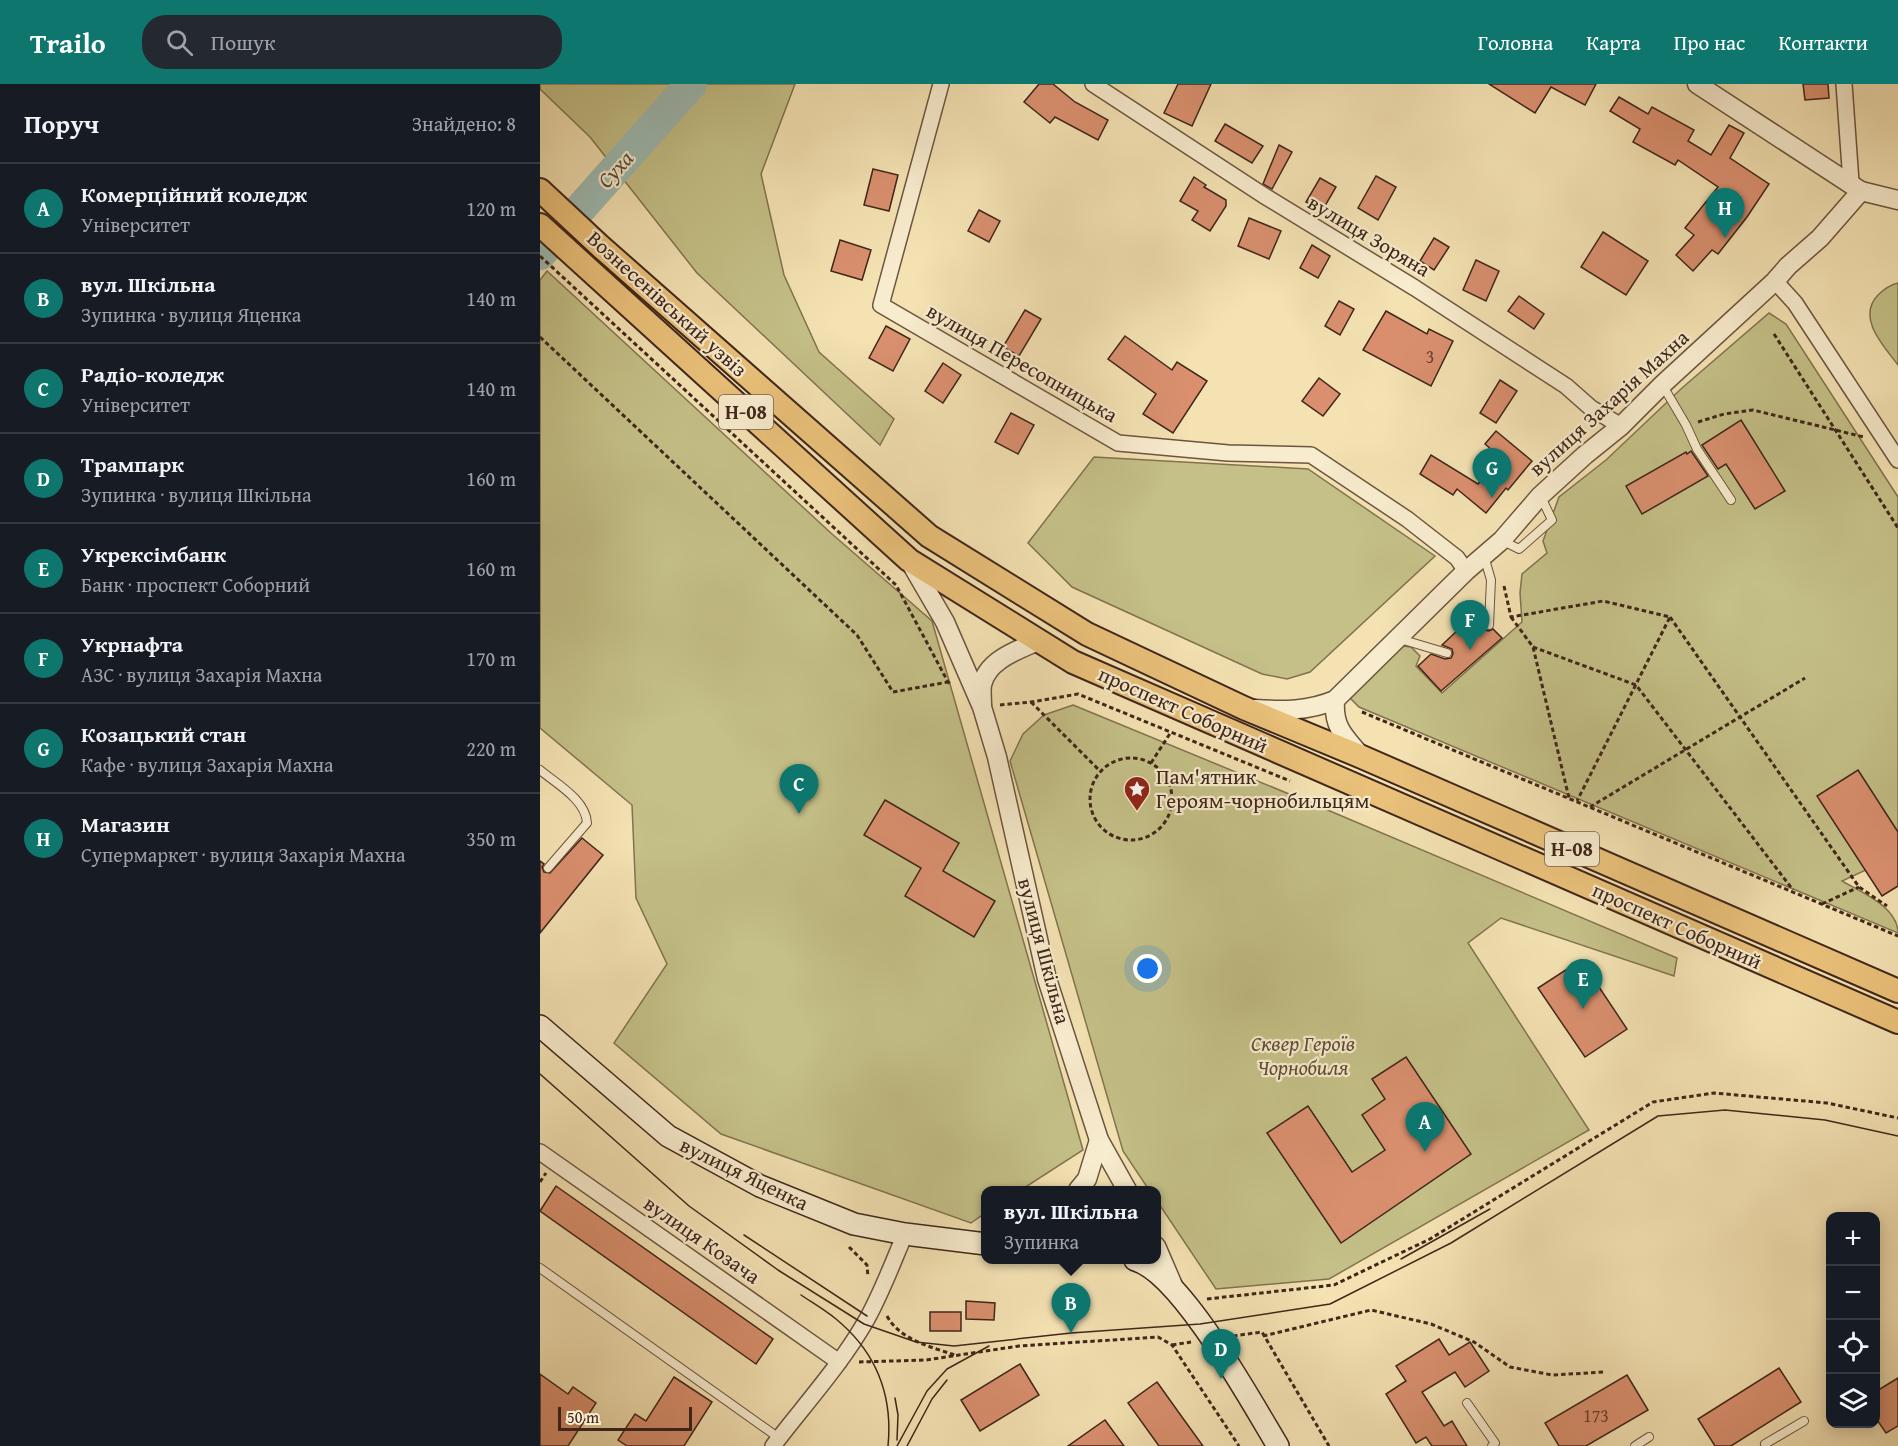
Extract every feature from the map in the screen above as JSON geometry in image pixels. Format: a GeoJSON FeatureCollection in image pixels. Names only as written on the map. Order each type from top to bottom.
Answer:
{"type":"FeatureCollection","features":[{"type":"Feature","properties":{"kind":"main road","name":"Вознесенівський узвіз"},"geometry":{"type":"LineString","coordinates":[[540,191],[929,536]]}},
{"type":"Feature","properties":{"kind":"main road","name":"Вознесенівський узвіз"},"geometry":{"type":"LineString","coordinates":[[540,225],[909,560]]}},
{"type":"Feature","properties":{"kind":"main road","name":"проспект Соборний"},"geometry":{"type":"LineString","coordinates":[[929,536],[1087,634],[1244,708],[1898,991]]}},
{"type":"Feature","properties":{"kind":"main road","name":"проспект Соборний"},"geometry":{"type":"LineString","coordinates":[[909,560],[1073,662],[1898,1022]]}},
{"type":"Feature","properties":{"kind":"main road","name":"вулиця Яценка"},"geometry":{"type":"LineString","coordinates":[[540,1026],[668,1136],[760,1186],[854,1224],[905,1234],[981,1244]]}},
{"type":"Feature","properties":{"kind":"main road"},"geometry":{"type":"LineString","coordinates":[[1147,1264],[1180,1296],[1213,1339],[1278,1446]]}},
{"type":"Feature","properties":{"kind":"street","name":"вулиця Пересопницька"},"geometry":{"type":"LineString","coordinates":[[941,84],[881,305],[1118,443],[1228,453],[1311,455],[1407,519],[1457,558],[1466,571]]}},
{"type":"Feature","properties":{"kind":"street","name":"вулиця Зоряна"},"geometry":{"type":"LineString","coordinates":[[1093,84],[1263,195],[1415,288],[1566,386],[1592,408],[1622,426]]}},
{"type":"Feature","properties":{"kind":"street"},"geometry":{"type":"LineString","coordinates":[[1697,84],[1856,186],[1898,200]]}},
{"type":"Feature","properties":{"kind":"street"},"geometry":{"type":"LineString","coordinates":[[1844,84],[1856,186]]}},
{"type":"Feature","properties":{"kind":"street","name":"вулиця Захарія Махна"},"geometry":{"type":"LineString","coordinates":[[1335,700],[1466,571],[1502,540],[1540,496],[1585,455],[1622,426],[1663,384],[1820,238],[1856,186]]}},
{"type":"Feature","properties":{"kind":"street"},"geometry":{"type":"LineString","coordinates":[[1775,282],[1795,303],[1898,460]]}},
{"type":"Feature","properties":{"kind":"street","name":"вулиця Шкільна"},"geometry":{"type":"LineString","coordinates":[[909,560],[945,622],[982,707],[997,758],[1047,980],[1099,1140],[1124,1186]]}},
{"type":"Feature","properties":{"kind":"street","name":"вулиця Шкільна"},"geometry":{"type":"LineString","coordinates":[[982,707],[982,683],[993,666],[1010,653],[1038,641]]}},
{"type":"Feature","properties":{"kind":"street"},"geometry":{"type":"LineString","coordinates":[[1244,708],[1300,710],[1335,700],[1335,719],[1342,733],[1362,758]]}},
{"type":"Feature","properties":{"kind":"street"},"geometry":{"type":"LineString","coordinates":[[1082,1186],[1087,1179],[1099,1140]]}},
{"type":"Feature","properties":{"kind":"street","name":"вулиця Козача"},"geometry":{"type":"LineString","coordinates":[[540,1152],[839,1362]]}},
{"type":"Feature","properties":{"kind":"street"},"geometry":{"type":"LineString","coordinates":[[776,1442],[839,1362],[864,1324],[905,1234]]}},
{"type":"Feature","properties":{"kind":"street"},"geometry":{"type":"LineString","coordinates":[[1161,1256],[1180,1296]]}},
{"type":"Feature","properties":{"kind":"lane"},"geometry":{"type":"LineString","coordinates":[[1663,384],[1697,449],[1731,500]]}},
{"type":"Feature","properties":{"kind":"lane"},"geometry":{"type":"LineString","coordinates":[[1484,556],[1491,580],[1489,625]]}},
{"type":"Feature","properties":{"kind":"lane"},"geometry":{"type":"LineString","coordinates":[[1399,639],[1447,653]]}},
{"type":"Feature","properties":{"kind":"lane"},"geometry":{"type":"LineString","coordinates":[[540,770],[575,799],[587,816],[587,823],[548,867]]}},
{"type":"Feature","properties":{"kind":"lane"},"geometry":{"type":"LineString","coordinates":[[540,1268],[776,1442]]}},
{"type":"Feature","properties":{"kind":"lane"},"geometry":{"type":"LineString","coordinates":[[1467,1403],[1496,1443],[1492,1446]]}},
{"type":"Feature","properties":{"kind":"lane"},"geometry":{"type":"LineString","coordinates":[[1766,1446],[1765,1444],[1804,1421]]}},
{"type":"Feature","properties":{"kind":"lane"},"geometry":{"type":"LineString","coordinates":[[1635,1446],[1649,1437]]}},
{"type":"Feature","properties":{"kind":"path"},"geometry":{"type":"LineString","coordinates":[[540,256],[896,585],[948,682],[957,688]]}},
{"type":"Feature","properties":{"kind":"path"},"geometry":{"type":"LineString","coordinates":[[1774,334],[1898,528]]}},
{"type":"Feature","properties":{"kind":"path"},"geometry":{"type":"LineString","coordinates":[[540,337],[857,635],[893,692],[948,682]]}},
{"type":"Feature","properties":{"kind":"path"},"geometry":{"type":"LineString","coordinates":[[1686,425],[1724,414],[1753,410],[1836,432],[1886,441]]}},
{"type":"Feature","properties":{"kind":"path"},"geometry":{"type":"LineString","coordinates":[[1503,582],[1511,617],[1533,647],[1569,798]]}},
{"type":"Feature","properties":{"kind":"path"},"geometry":{"type":"LineString","coordinates":[[1511,617],[1603,601],[1670,617],[1859,887],[1887,906]]}},
{"type":"Feature","properties":{"kind":"path"},"geometry":{"type":"LineString","coordinates":[[1577,801],[1670,617]]}},
{"type":"Feature","properties":{"kind":"path"},"geometry":{"type":"LineString","coordinates":[[1533,647],[1636,685],[1794,892]]}},
{"type":"Feature","properties":{"kind":"path"},"geometry":{"type":"LineString","coordinates":[[1590,807],[1805,678]]}},
{"type":"Feature","properties":{"kind":"path"},"geometry":{"type":"LineString","coordinates":[[982,707],[1078,694],[1290,780]]}},
{"type":"Feature","properties":{"kind":"path"},"geometry":{"type":"LineString","coordinates":[[1031,702],[1101,771]]}},
{"type":"Feature","properties":{"kind":"path"},"geometry":{"type":"LineString","coordinates":[[1362,712],[1898,936]]}},
{"type":"Feature","properties":{"kind":"path"},"geometry":{"type":"LineString","coordinates":[[1151,763],[1171,732]]}},
{"type":"Feature","properties":{"kind":"path"},"geometry":{"type":"LineString","coordinates":[[1134,757],[1151,763],[1158,767],[1166,777],[1171,789],[1172,802],[1169,814],[1162,826],[1150,835],[1137,839],[1123,839],[1110,834],[1099,824],[1092,812],[1090,798],[1093,784],[1101,771],[1110,763],[1122,758],[1134,757]]}},
{"type":"Feature","properties":{"kind":"path"},"geometry":{"type":"LineString","coordinates":[[1822,904],[1859,887]]}},
{"type":"Feature","properties":{"kind":"path"},"geometry":{"type":"LineString","coordinates":[[1180,1296],[1334,1285],[1430,1239],[1653,1102],[1714,1093],[1827,1103],[1898,1118]]}},
{"type":"Feature","properties":{"kind":"path"},"geometry":{"type":"LineString","coordinates":[[849,1247],[867,1265],[870,1293],[877,1298],[892,1325],[915,1342],[955,1355]]}},
{"type":"Feature","properties":{"kind":"path"},"geometry":{"type":"LineString","coordinates":[[1263,1336],[1371,1310],[1431,1324],[1474,1342],[1510,1367],[1552,1375],[1605,1372]]}},
{"type":"Feature","properties":{"kind":"path"},"geometry":{"type":"LineString","coordinates":[[1172,1345],[1262,1332],[1329,1446]]}},
{"type":"Feature","properties":{"kind":"path"},"geometry":{"type":"LineString","coordinates":[[839,1362],[926,1360],[1019,1346],[1158,1337],[1172,1345],[1239,1446]]}},
{"type":"Feature","properties":{"kind":"green space"},"geometry":{"type":"Polygon","coordinates":[[[540,84],[795,84],[761,174],[784,275],[819,352],[894,419],[880,445],[697,273],[590,137],[540,89],[540,84]]]}},
{"type":"Feature","properties":{"kind":"green space"},"geometry":{"type":"Polygon","coordinates":[[[547,271],[832,534],[932,621],[1083,1150],[1027,1186],[981,1186],[981,1216],[971,1223],[721,1134],[614,1043],[667,964],[636,898],[632,805],[540,728],[540,280],[547,271]]]}},
{"type":"Feature","properties":{"kind":"green space"},"geometry":{"type":"Polygon","coordinates":[[[1898,283],[1898,365],[1874,332],[1870,313],[1872,304],[1878,295],[1898,283]]]}},
{"type":"Feature","properties":{"kind":"green space"},"geometry":{"type":"Polygon","coordinates":[[[1769,313],[1786,324],[1898,497],[1898,855],[1842,881],[1868,895],[1885,908],[1892,915],[1898,933],[1359,707],[1350,698],[1393,652],[1404,646],[1411,647],[1420,656],[1416,666],[1442,693],[1522,622],[1520,593],[1522,574],[1547,553],[1543,541],[1559,497],[1606,460],[1682,388],[1769,313]]]}},
{"type":"Feature","properties":{"kind":"green space"},"geometry":{"type":"Polygon","coordinates":[[[1094,457],[1308,469],[1435,556],[1310,672],[1287,679],[1262,674],[1072,587],[1028,543],[1094,457]]]}},
{"type":"Feature","properties":{"kind":"green space","name":"Сквер Героїв Чорнобиля"},"geometry":{"type":"Polygon","coordinates":[[[1073,705],[1677,958],[1674,976],[1501,918],[1468,943],[1589,1130],[1329,1279],[1216,1289],[1161,1207],[1161,1186],[1146,1186],[1123,1151],[1010,761],[1023,734],[1044,715],[1073,705]]]}},
{"type":"Feature","properties":{"kind":"building"},"geometry":{"type":"Polygon","coordinates":[[[1039,84],[1053,84],[1075,102],[1108,120],[1098,140],[1055,117],[1050,123],[1024,102],[1039,84]]]}},
{"type":"Feature","properties":{"kind":"building"},"geometry":{"type":"Polygon","coordinates":[[[1178,84],[1211,84],[1192,126],[1164,113],[1178,84]]]}},
{"type":"Feature","properties":{"kind":"building"},"geometry":{"type":"Polygon","coordinates":[[[1489,84],[1596,84],[1585,105],[1551,87],[1535,113],[1489,84]]]}},
{"type":"Feature","properties":{"kind":"building"},"geometry":{"type":"Polygon","coordinates":[[[1803,84],[1828,84],[1829,98],[1805,100],[1803,84]]]}},
{"type":"Feature","properties":{"kind":"building"},"geometry":{"type":"Polygon","coordinates":[[[1619,97],[1648,114],[1652,107],[1694,130],[1688,141],[1711,155],[1729,125],[1744,133],[1730,158],[1769,184],[1718,254],[1712,250],[1693,271],[1676,255],[1694,235],[1685,228],[1718,187],[1678,160],[1675,165],[1633,142],[1640,129],[1610,111],[1619,97]]]}},
{"type":"Feature","properties":{"kind":"building"},"geometry":{"type":"Polygon","coordinates":[[[1225,124],[1263,146],[1252,163],[1215,141],[1225,124]]]}},
{"type":"Feature","properties":{"kind":"building"},"geometry":{"type":"Polygon","coordinates":[[[1279,145],[1292,152],[1272,189],[1263,184],[1279,145]]]}},
{"type":"Feature","properties":{"kind":"building"},"geometry":{"type":"Polygon","coordinates":[[[873,169],[898,175],[889,211],[864,205],[873,169]]]}},
{"type":"Feature","properties":{"kind":"building"},"geometry":{"type":"Polygon","coordinates":[[[1376,176],[1396,187],[1378,220],[1358,208],[1376,176]]]}},
{"type":"Feature","properties":{"kind":"building"},"geometry":{"type":"Polygon","coordinates":[[[1194,177],[1206,185],[1204,187],[1226,200],[1226,206],[1210,231],[1192,220],[1198,211],[1180,201],[1194,177]]]}},
{"type":"Feature","properties":{"kind":"building"},"geometry":{"type":"Polygon","coordinates":[[[1320,178],[1336,187],[1322,211],[1306,202],[1320,178]]]}},
{"type":"Feature","properties":{"kind":"building"},"geometry":{"type":"Polygon","coordinates":[[[979,210],[1000,221],[989,242],[968,231],[979,210]]]}},
{"type":"Feature","properties":{"kind":"building"},"geometry":{"type":"Polygon","coordinates":[[[1249,218],[1281,231],[1269,259],[1238,246],[1249,218]]]}},
{"type":"Feature","properties":{"kind":"building"},"geometry":{"type":"Polygon","coordinates":[[[1603,232],[1648,261],[1626,295],[1581,267],[1603,232]]]}},
{"type":"Feature","properties":{"kind":"building"},"geometry":{"type":"Polygon","coordinates":[[[1434,238],[1449,247],[1434,270],[1420,261],[1434,238]]]}},
{"type":"Feature","properties":{"kind":"building"},"geometry":{"type":"Polygon","coordinates":[[[840,240],[871,250],[862,280],[831,271],[840,240]]]}},
{"type":"Feature","properties":{"kind":"building"},"geometry":{"type":"Polygon","coordinates":[[[1312,245],[1330,256],[1318,278],[1300,268],[1312,245]]]}},
{"type":"Feature","properties":{"kind":"building"},"geometry":{"type":"Polygon","coordinates":[[[1476,260],[1499,271],[1486,301],[1463,290],[1476,260]]]}},
{"type":"Feature","properties":{"kind":"building"},"geometry":{"type":"Polygon","coordinates":[[[1519,296],[1544,314],[1534,329],[1508,311],[1519,296]]]}},
{"type":"Feature","properties":{"kind":"building"},"geometry":{"type":"Polygon","coordinates":[[[1339,301],[1354,309],[1340,335],[1325,326],[1339,301]]]}},
{"type":"Feature","properties":{"kind":"building"},"geometry":{"type":"Polygon","coordinates":[[[1025,310],[1041,319],[1019,356],[1003,347],[1025,310]]]}},
{"type":"Feature","properties":{"kind":"building"},"geometry":{"type":"Polygon","coordinates":[[[1386,311],[1427,334],[1429,329],[1453,341],[1431,386],[1363,350],[1386,311]]]}},
{"type":"Feature","properties":{"kind":"building"},"geometry":{"type":"Polygon","coordinates":[[[886,326],[910,339],[893,371],[869,358],[886,326]]]}},
{"type":"Feature","properties":{"kind":"building"},"geometry":{"type":"Polygon","coordinates":[[[1125,336],[1172,370],[1177,362],[1207,381],[1173,433],[1143,414],[1156,394],[1108,359],[1125,336]]]}},
{"type":"Feature","properties":{"kind":"building"},"geometry":{"type":"Polygon","coordinates":[[[943,363],[961,375],[943,403],[925,391],[943,363]]]}},
{"type":"Feature","properties":{"kind":"building"},"geometry":{"type":"Polygon","coordinates":[[[1319,378],[1340,394],[1323,416],[1302,401],[1319,378]]]}},
{"type":"Feature","properties":{"kind":"building"},"geometry":{"type":"Polygon","coordinates":[[[1500,380],[1517,391],[1496,423],[1480,413],[1500,380]]]}},
{"type":"Feature","properties":{"kind":"building"},"geometry":{"type":"Polygon","coordinates":[[[1011,413],[1034,425],[1018,454],[995,442],[1011,413]]]}},
{"type":"Feature","properties":{"kind":"building"},"geometry":{"type":"Polygon","coordinates":[[[1741,420],[1785,491],[1755,509],[1726,464],[1718,469],[1702,445],[1741,420]]]}},
{"type":"Feature","properties":{"kind":"building"},"geometry":{"type":"Polygon","coordinates":[[[1496,431],[1532,461],[1486,513],[1457,489],[1453,495],[1420,474],[1431,455],[1478,484],[1500,457],[1485,444],[1496,431]]]}},
{"type":"Feature","properties":{"kind":"building"},"geometry":{"type":"Polygon","coordinates":[[[1691,451],[1708,476],[1642,514],[1626,486],[1691,451]]]}},
{"type":"Feature","properties":{"kind":"building"},"geometry":{"type":"Polygon","coordinates":[[[1477,612],[1483,618],[1485,630],[1493,629],[1502,638],[1441,691],[1418,666],[1431,654],[1445,659],[1451,658],[1452,649],[1442,645],[1477,612]]]}},
{"type":"Feature","properties":{"kind":"building"},"geometry":{"type":"Polygon","coordinates":[[[1858,770],[1898,832],[1898,886],[1882,896],[1817,796],[1858,770]]]}},
{"type":"Feature","properties":{"kind":"building"},"geometry":{"type":"Polygon","coordinates":[[[885,800],[959,843],[943,871],[995,901],[974,937],[905,896],[921,868],[864,835],[885,800]]]}},
{"type":"Feature","properties":{"kind":"building"},"geometry":{"type":"Polygon","coordinates":[[[582,838],[603,855],[540,933],[540,861],[544,864],[542,867],[544,872],[550,873],[582,838]]]}},
{"type":"Feature","properties":{"kind":"building"},"geometry":{"type":"Polygon","coordinates":[[[1581,960],[1627,1029],[1585,1057],[1538,988],[1581,960]]]}},
{"type":"Feature","properties":{"kind":"building"},"geometry":{"type":"Polygon","coordinates":[[[1406,1057],[1471,1154],[1341,1243],[1267,1133],[1308,1106],[1352,1172],[1385,1150],[1362,1115],[1385,1099],[1372,1079],[1406,1057]]]}},
{"type":"Feature","properties":{"kind":"building"},"geometry":{"type":"Polygon","coordinates":[[[556,1186],[773,1339],[756,1364],[540,1211],[556,1186]]]}},
{"type":"Feature","properties":{"kind":"building"},"geometry":{"type":"Polygon","coordinates":[[[966,1301],[995,1303],[994,1320],[966,1319],[966,1301]]]}},
{"type":"Feature","properties":{"kind":"building"},"geometry":{"type":"Polygon","coordinates":[[[930,1312],[961,1312],[961,1331],[930,1331],[930,1312]]]}},
{"type":"Feature","properties":{"kind":"building"},"geometry":{"type":"Polygon","coordinates":[[[1439,1339],[1449,1355],[1470,1342],[1489,1371],[1465,1387],[1455,1372],[1422,1392],[1444,1426],[1452,1421],[1467,1446],[1432,1446],[1426,1437],[1416,1443],[1386,1394],[1406,1381],[1396,1366],[1439,1339]]]}},
{"type":"Feature","properties":{"kind":"building"},"geometry":{"type":"Polygon","coordinates":[[[1020,1364],[1039,1395],[980,1431],[961,1400],[1020,1364]]]}},
{"type":"Feature","properties":{"kind":"building"},"geometry":{"type":"Polygon","coordinates":[[[1779,1368],[1801,1402],[1731,1446],[1715,1446],[1698,1419],[1779,1368]]]}},
{"type":"Feature","properties":{"kind":"building"},"geometry":{"type":"Polygon","coordinates":[[[540,1374],[568,1394],[573,1387],[596,1403],[568,1446],[540,1446],[540,1374]]]}},
{"type":"Feature","properties":{"kind":"building"},"geometry":{"type":"Polygon","coordinates":[[[1627,1375],[1648,1410],[1586,1446],[1559,1446],[1545,1423],[1627,1375]]]}},
{"type":"Feature","properties":{"kind":"building"},"geometry":{"type":"Polygon","coordinates":[[[674,1377],[712,1402],[684,1446],[627,1446],[618,1440],[635,1414],[646,1421],[674,1377]]]}},
{"type":"Feature","properties":{"kind":"building"},"geometry":{"type":"Polygon","coordinates":[[[1898,1378],[1898,1426],[1886,1433],[1880,1424],[1880,1389],[1898,1378]]]}},
{"type":"Feature","properties":{"kind":"building"},"geometry":{"type":"Polygon","coordinates":[[[1157,1382],[1203,1446],[1159,1446],[1128,1403],[1157,1382]]]}},
{"type":"Feature","properties":{"kind":"building"},"geometry":{"type":"Polygon","coordinates":[[[1105,1420],[1124,1446],[1068,1446],[1105,1420]]]}},
{"type":"Feature","properties":{"kind":"waterway","name":"Суха"},"geometry":{"type":"LineString","coordinates":[[540,254],[691,84]]}},
{"type":"Feature","properties":{"kind":"tram line"},"geometry":{"type":"LineString","coordinates":[[540,1074],[689,1206],[778,1270],[864,1324],[916,1342],[954,1346],[1071,1333],[1200,1324],[1330,1304],[1451,1243],[1658,1116],[1725,1110],[1825,1120],[1898,1136]]}},
{"type":"Feature","properties":{"kind":"tram line"},"geometry":{"type":"LineString","coordinates":[[1401,1259],[1490,1209]]}},
{"type":"Feature","properties":{"kind":"tram line"},"geometry":{"type":"LineString","coordinates":[[744,1235],[867,1316]]}},
{"type":"Feature","properties":{"kind":"tram line"},"geometry":{"type":"LineString","coordinates":[[801,1295],[832,1316],[850,1332],[871,1360],[879,1376],[888,1409],[888,1446]]}},
{"type":"Feature","properties":{"kind":"tram line"},"geometry":{"type":"LineString","coordinates":[[897,1446],[927,1391],[947,1369],[989,1346]]}},
{"type":"Feature","properties":{"kind":"tram line"},"geometry":{"type":"LineString","coordinates":[[907,1446],[932,1399],[947,1380]]}},
{"type":"Feature","properties":{"kind":"tram line"},"geometry":{"type":"LineString","coordinates":[[895,1398],[898,1415],[897,1440]]}},
{"type":"Feature","properties":{"kind":"place","name":"Магазин"},"geometry":{"type":"Point","coordinates":[1725,238]}},
{"type":"Feature","properties":{"kind":"place","name":"Козацький стан"},"geometry":{"type":"Point","coordinates":[1492,498]}},
{"type":"Feature","properties":{"kind":"place","name":"Укрнафта"},"geometry":{"type":"Point","coordinates":[1470,650]}},
{"type":"Feature","properties":{"kind":"place","name":"Пам'ятник Героям-чорнобильцям"},"geometry":{"type":"Point","coordinates":[1137,812]}},
{"type":"Feature","properties":{"kind":"place","name":"Радіо-коледж"},"geometry":{"type":"Point","coordinates":[799,814]}},
{"type":"Feature","properties":{"kind":"place","name":"Укрексімбанк"},"geometry":{"type":"Point","coordinates":[1583,1009]}},
{"type":"Feature","properties":{"kind":"place","name":"Комерційний коледж"},"geometry":{"type":"Point","coordinates":[1425,1152]}},
{"type":"Feature","properties":{"kind":"place","name":"вул. Шкільна"},"geometry":{"type":"Point","coordinates":[1071,1333]}},
{"type":"Feature","properties":{"kind":"place","name":"Трампарк"},"geometry":{"type":"Point","coordinates":[1221,1379]}}]}
